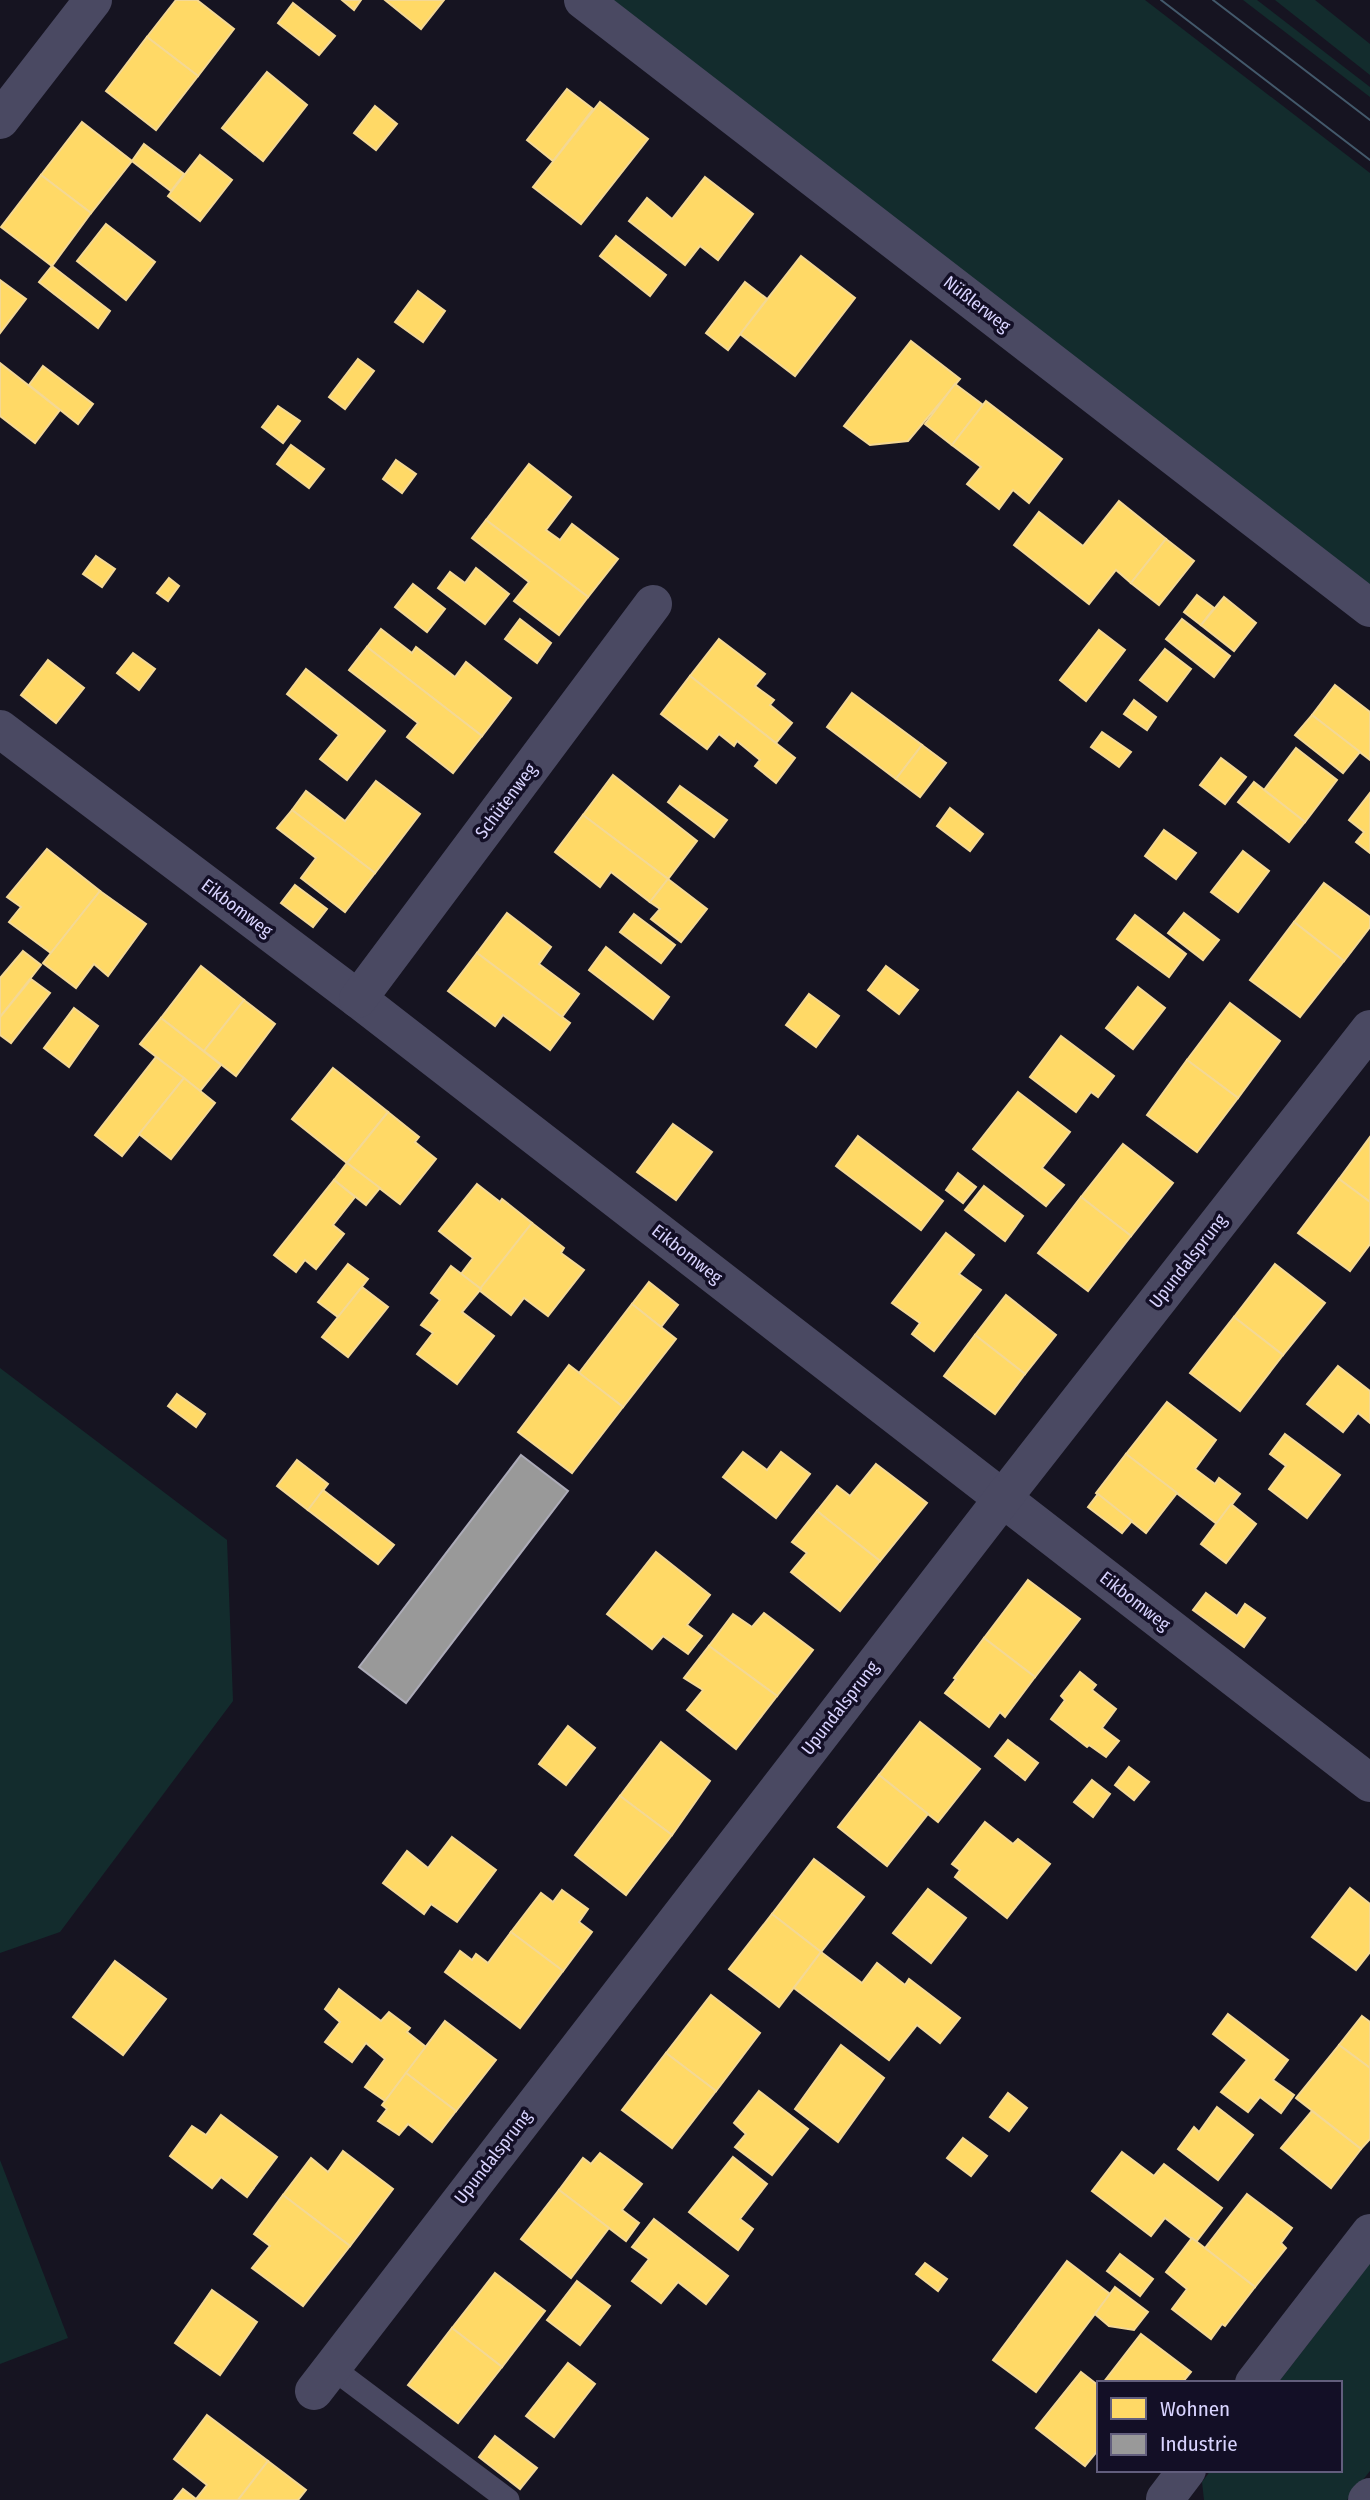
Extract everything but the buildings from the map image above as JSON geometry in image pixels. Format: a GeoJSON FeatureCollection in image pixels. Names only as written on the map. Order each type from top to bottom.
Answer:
{"type":"FeatureCollection","features":[{"type":"Feature","properties":{"kind":"street"},"geometry":{"type":"LineString","coordinates":[[0,120],[93,0]]}},
{"type":"Feature","properties":{"kind":"street","name":"Nüßlerweg"},"geometry":{"type":"LineString","coordinates":[[583,0],[1370,608]]}},
{"type":"Feature","properties":{"kind":"street","name":"Schütenweg"},"geometry":{"type":"LineString","coordinates":[[358,999],[653,604]]}},
{"type":"Feature","properties":{"kind":"street","name":"Eikbomweg"},"geometry":{"type":"LineString","coordinates":[[0,729],[358,999],[1370,1783]]}},
{"type":"Feature","properties":{"kind":"street","name":"Upundalsprung"},"geometry":{"type":"LineString","coordinates":[[322,2379],[1003,1498],[1370,1029]]}},
{"type":"Feature","properties":{"kind":"street"},"geometry":{"type":"LineString","coordinates":[[1256,2381],[1370,2233]]}},
{"type":"Feature","properties":{"kind":"street"},"geometry":{"type":"LineString","coordinates":[[1167,2500],[1165,2499],[1185,2472]]}},
{"type":"Feature","properties":{"kind":"lane"},"geometry":{"type":"LineString","coordinates":[[322,2379],[508,2500]]}},
{"type":"Feature","properties":{"kind":"green space"},"geometry":{"type":"Polygon","coordinates":[[[583,0],[1145,0],[1370,173],[1370,608],[583,0]]]}},
{"type":"Feature","properties":{"kind":"green space"},"geometry":{"type":"Polygon","coordinates":[[[1243,0],[1257,0],[1370,87],[1370,97],[1243,0]]]}},
{"type":"Feature","properties":{"kind":"green space"},"geometry":{"type":"Polygon","coordinates":[[[1275,0],[1315,0],[1370,44],[1370,75],[1275,0]]]}},
{"type":"Feature","properties":{"kind":"green space"},"geometry":{"type":"Polygon","coordinates":[[[0,1368],[227,1540],[233,1701],[60,1932],[0,1953],[0,1368]]]}},
{"type":"Feature","properties":{"kind":"green space"},"geometry":{"type":"Polygon","coordinates":[[[0,2160],[68,2338],[0,2364],[0,2160]]]}},
{"type":"Feature","properties":{"kind":"green space"},"geometry":{"type":"Polygon","coordinates":[[[1370,2263],[1370,2471],[1347,2500],[1204,2500],[1202,2482],[1210,2472],[1342,2472],[1342,2381],[1280,2381],[1370,2263]]]}},
{"type":"Feature","properties":{"kind":"tram line"},"geometry":{"type":"LineString","coordinates":[[1161,0],[1370,160]]}},
{"type":"Feature","properties":{"kind":"tram line"},"geometry":{"type":"LineString","coordinates":[[1213,0],[1370,120]]}}]}
